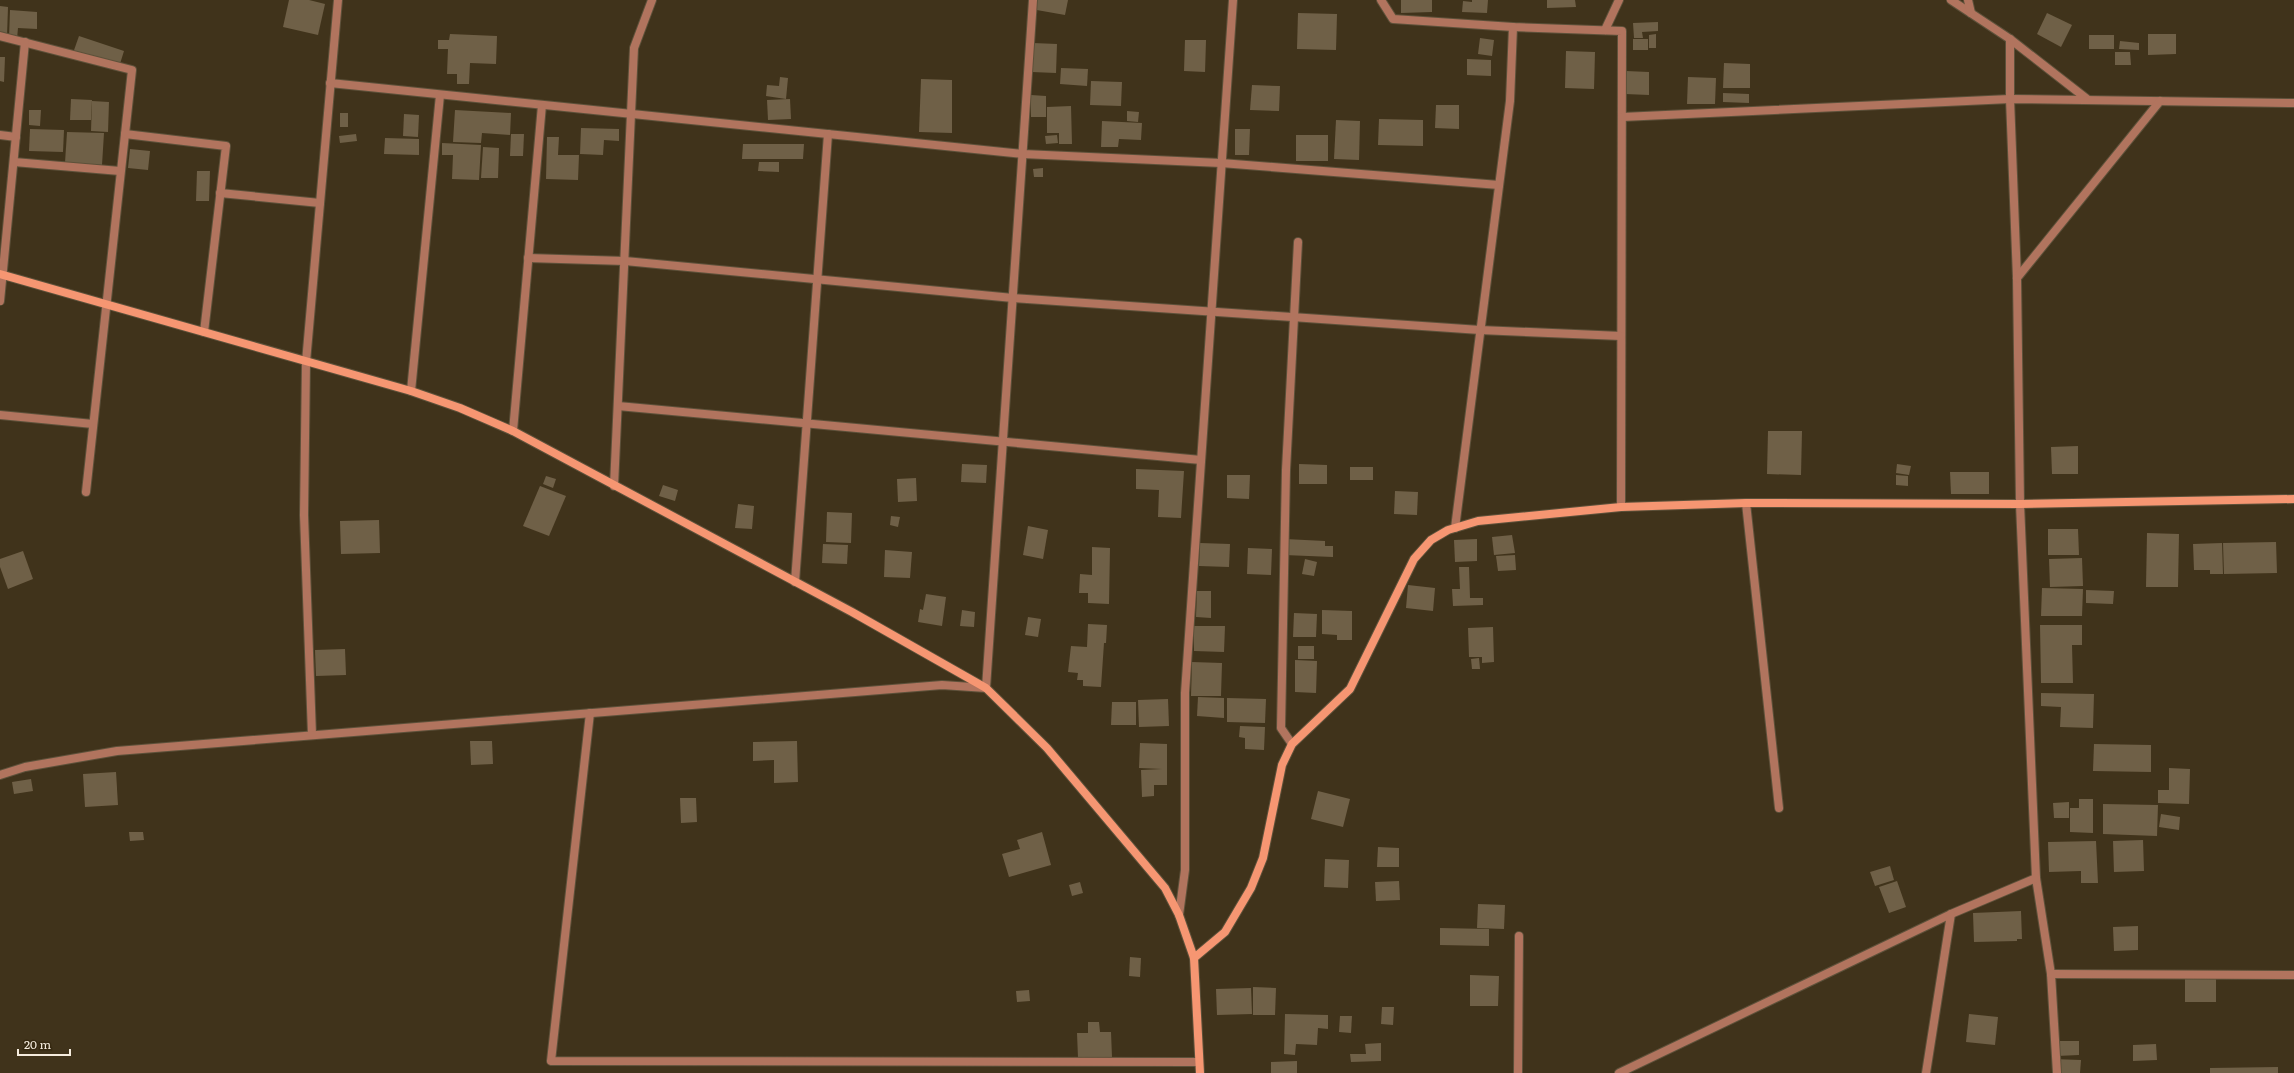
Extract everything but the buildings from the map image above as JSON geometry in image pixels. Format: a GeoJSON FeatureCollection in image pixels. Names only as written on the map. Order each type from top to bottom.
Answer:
{"type":"FeatureCollection","features":[{"type":"Feature","properties":{"kind":"street"},"geometry":{"type":"LineString","coordinates":[[312,735],[304,515],[306,362],[338,0]]}},
{"type":"Feature","properties":{"kind":"street"},"geometry":{"type":"LineString","coordinates":[[614,486],[634,48],[652,0]]}},
{"type":"Feature","properties":{"kind":"street"},"geometry":{"type":"LineString","coordinates":[[986,688],[1033,0]]}},
{"type":"Feature","properties":{"kind":"street"},"geometry":{"type":"LineString","coordinates":[[1180,915],[1185,870],[1186,693],[1233,0]]}},
{"type":"Feature","properties":{"kind":"street"},"geometry":{"type":"LineString","coordinates":[[1381,0],[1393,19],[1513,27],[1622,31],[1621,508]]}},
{"type":"Feature","properties":{"kind":"street"},"geometry":{"type":"LineString","coordinates":[[1605,30],[1619,0]]}},
{"type":"Feature","properties":{"kind":"street"},"geometry":{"type":"LineString","coordinates":[[1951,0],[2010,39],[2087,99]]}},
{"type":"Feature","properties":{"kind":"street"},"geometry":{"type":"LineString","coordinates":[[1968,0],[1970,13]]}},
{"type":"Feature","properties":{"kind":"street"},"geometry":{"type":"LineString","coordinates":[[1455,528],[1510,101],[1513,27]]}},
{"type":"Feature","properties":{"kind":"street"},"geometry":{"type":"LineString","coordinates":[[0,36],[132,70],[105,304],[86,492]]}},
{"type":"Feature","properties":{"kind":"street"},"geometry":{"type":"LineString","coordinates":[[2010,39],[2010,99],[2017,278],[2020,504],[2036,878],[2051,974],[2057,1073]]}},
{"type":"Feature","properties":{"kind":"street"},"geometry":{"type":"LineString","coordinates":[[0,301],[1,274],[14,162],[25,42]]}},
{"type":"Feature","properties":{"kind":"street"},"geometry":{"type":"LineString","coordinates":[[330,83],[1023,154],[1221,163],[1499,185]]}},
{"type":"Feature","properties":{"kind":"street"},"geometry":{"type":"LineString","coordinates":[[411,391],[440,94]]}},
{"type":"Feature","properties":{"kind":"street"},"geometry":{"type":"LineString","coordinates":[[1622,117],[2010,99],[2294,103]]}},
{"type":"Feature","properties":{"kind":"street"},"geometry":{"type":"LineString","coordinates":[[2017,278],[2160,101]]}},
{"type":"Feature","properties":{"kind":"street"},"geometry":{"type":"LineString","coordinates":[[513,431],[542,105]]}},
{"type":"Feature","properties":{"kind":"street"},"geometry":{"type":"LineString","coordinates":[[125,134],[226,146],[204,332]]}},
{"type":"Feature","properties":{"kind":"street"},"geometry":{"type":"LineString","coordinates":[[795,582],[828,134]]}},
{"type":"Feature","properties":{"kind":"street"},"geometry":{"type":"LineString","coordinates":[[0,135],[16,137]]}},
{"type":"Feature","properties":{"kind":"street"},"geometry":{"type":"LineString","coordinates":[[14,162],[120,171]]}},
{"type":"Feature","properties":{"kind":"street"},"geometry":{"type":"LineString","coordinates":[[220,193],[320,203]]}},
{"type":"Feature","properties":{"kind":"street"},"geometry":{"type":"LineString","coordinates":[[1292,744],[1281,728],[1286,470],[1298,242]]}},
{"type":"Feature","properties":{"kind":"street"},"geometry":{"type":"LineString","coordinates":[[528,258],[625,261],[818,278],[1013,298],[1480,330],[1621,336]]}},
{"type":"Feature","properties":{"kind":"street"},"geometry":{"type":"LineString","coordinates":[[1,274],[411,391],[460,408],[513,431],[795,582],[986,688],[1052,754],[1165,888],[1180,915],[1194,958],[1200,1073]]}},
{"type":"Feature","properties":{"kind":"street"},"geometry":{"type":"LineString","coordinates":[[618,406],[1201,460]]}},
{"type":"Feature","properties":{"kind":"street"},"geometry":{"type":"LineString","coordinates":[[0,415],[93,424]]}},
{"type":"Feature","properties":{"kind":"street"},"geometry":{"type":"LineString","coordinates":[[1194,958],[1225,932],[1251,888],[1263,858],[1282,765],[1292,744],[1350,689],[1414,559],[1431,540],[1455,528],[1478,521],[1621,508],[1746,503],[2020,504],[2294,499]]}},
{"type":"Feature","properties":{"kind":"street"},"geometry":{"type":"LineString","coordinates":[[1746,503],[1779,808]]}},
{"type":"Feature","properties":{"kind":"street"},"geometry":{"type":"LineString","coordinates":[[0,775],[25,767],[117,751],[942,685],[986,688]]}},
{"type":"Feature","properties":{"kind":"street"},"geometry":{"type":"LineString","coordinates":[[590,713],[551,1061],[1199,1062]]}},
{"type":"Feature","properties":{"kind":"street"},"geometry":{"type":"LineString","coordinates":[[1619,1073],[1950,914],[2036,878]]}},
{"type":"Feature","properties":{"kind":"street"},"geometry":{"type":"LineString","coordinates":[[1926,1073],[1950,914]]}},
{"type":"Feature","properties":{"kind":"street"},"geometry":{"type":"LineString","coordinates":[[1518,1073],[1519,936]]}},
{"type":"Feature","properties":{"kind":"street"},"geometry":{"type":"LineString","coordinates":[[2051,974],[2294,975]]}}]}
